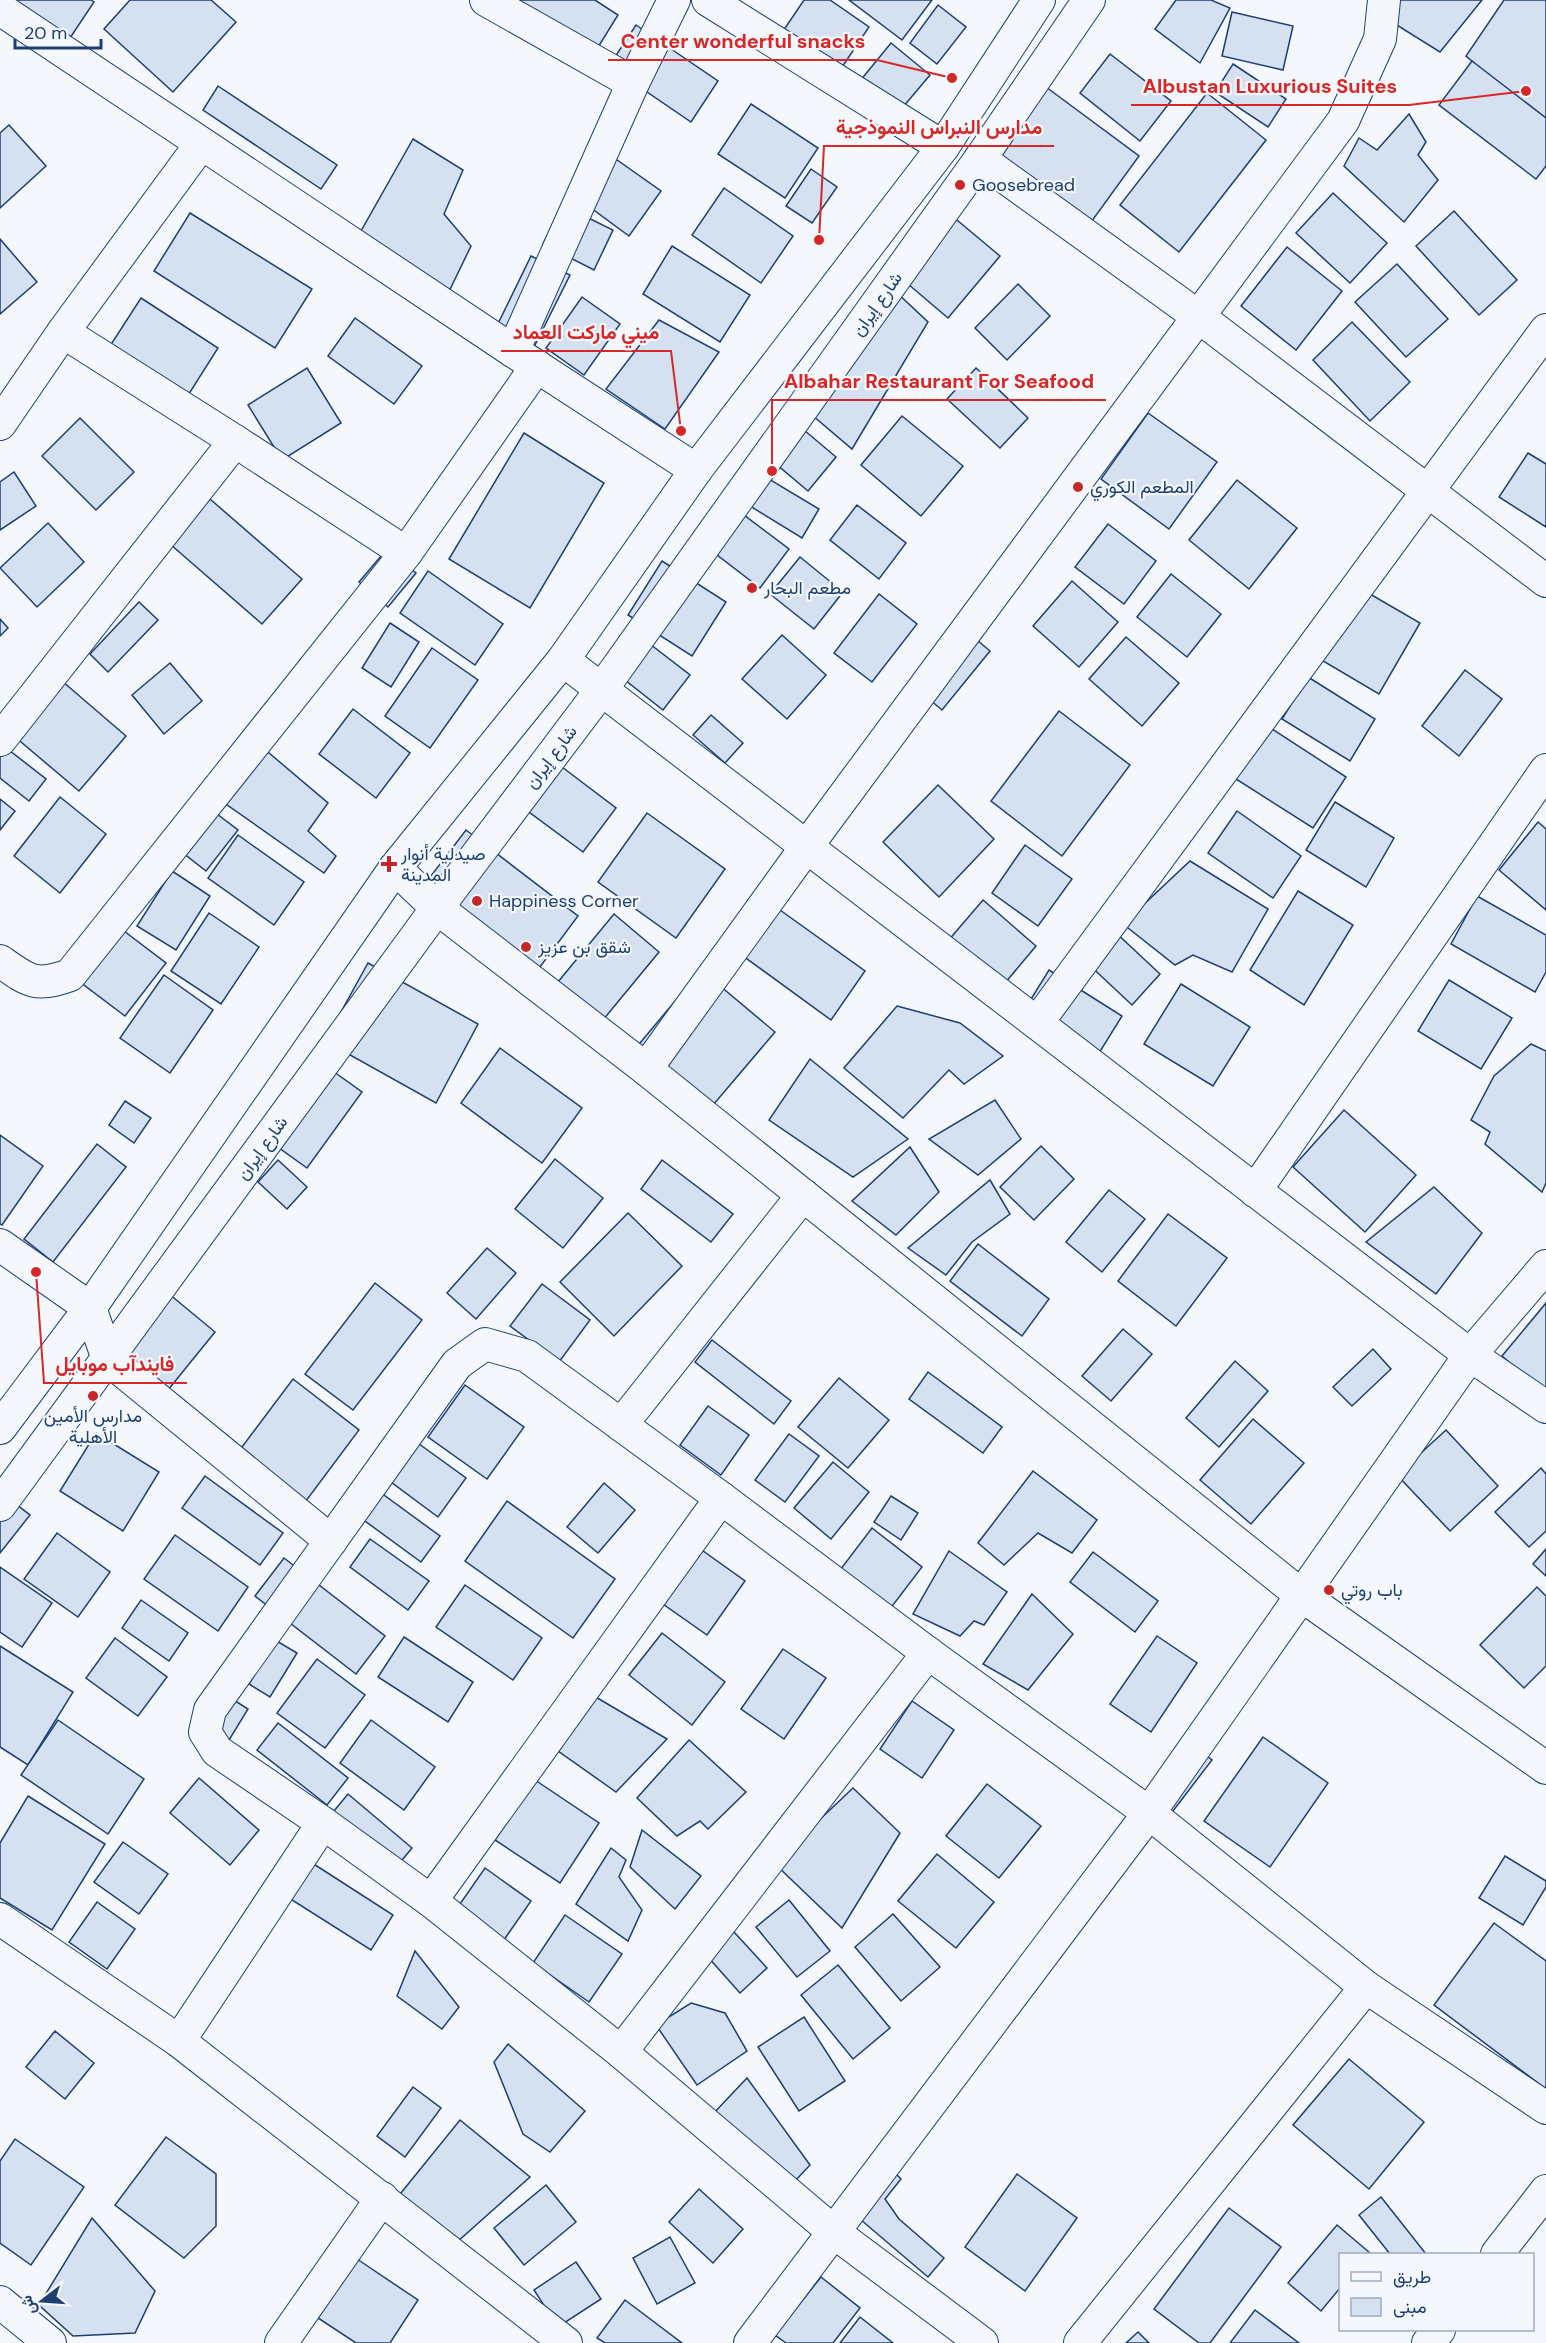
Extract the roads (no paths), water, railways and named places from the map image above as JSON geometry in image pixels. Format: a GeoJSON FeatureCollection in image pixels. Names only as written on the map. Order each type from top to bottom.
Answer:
{"type":"FeatureCollection","features":[{"type":"Feature","properties":{"kind":"street"},"geometry":{"type":"LineString","coordinates":[[6,0],[0,9],[525,359],[696,470]]}},
{"type":"Feature","properties":{"kind":"street"},"geometry":{"type":"LineString","coordinates":[[0,961],[27,980],[50,982],[70,975],[406,553],[525,359],[633,83],[674,0]]}},
{"type":"Feature","properties":{"kind":"street"},"geometry":{"type":"LineString","coordinates":[[708,0],[943,147]]}},
{"type":"Feature","properties":{"kind":"street"},"geometry":{"type":"LineString","coordinates":[[0,1428],[90,1308],[395,868],[563,660],[696,470],[943,147],[1039,0]]}},
{"type":"Feature","properties":{"kind":"street","name":"شارع إيران"},"geometry":{"type":"LineString","coordinates":[[0,1505],[438,908],[603,689],[980,159],[1089,0]]}},
{"type":"Feature","properties":{"kind":"street"},"geometry":{"type":"LineString","coordinates":[[646,1069],[807,846],[1342,121],[1380,39],[1384,0]]}},
{"type":"Feature","properties":{"kind":"street"},"geometry":{"type":"LineString","coordinates":[[495,2],[633,83]]}},
{"type":"Feature","properties":{"kind":"street"},"geometry":{"type":"LineString","coordinates":[[0,424],[63,332],[201,144]]}},
{"type":"Feature","properties":{"kind":"street"},"geometry":{"type":"LineString","coordinates":[[980,159],[1199,317],[1546,581]]}},
{"type":"Feature","properties":{"kind":"street"},"geometry":{"type":"LineString","coordinates":[[1037,1023],[1546,330]]}},
{"type":"Feature","properties":{"kind":"street"},"geometry":{"type":"LineString","coordinates":[[63,332],[406,553]]}},
{"type":"Feature","properties":{"kind":"street"},"geometry":{"type":"LineString","coordinates":[[0,740],[235,441]]}},
{"type":"Feature","properties":{"kind":"street"},"geometry":{"type":"LineString","coordinates":[[563,660],[1470,1355],[1546,1407]]}},
{"type":"Feature","properties":{"kind":"street"},"geometry":{"type":"LineString","coordinates":[[1256,1191],[1546,770]]}},
{"type":"Feature","properties":{"kind":"street"},"geometry":{"type":"LineString","coordinates":[[395,868],[438,908],[646,1069],[1301,1595],[1546,1768]]}},
{"type":"Feature","properties":{"kind":"street"},"geometry":{"type":"LineString","coordinates":[[621,1425],[803,1195]]}},
{"type":"Feature","properties":{"kind":"street"},"geometry":{"type":"LineString","coordinates":[[0,1245],[90,1308],[108,1359],[331,1541]]}},
{"type":"Feature","properties":{"kind":"street"},"geometry":{"type":"LineString","coordinates":[[750,2343],[1149,1813],[1470,1355],[1546,1266]]}},
{"type":"Feature","properties":{"kind":"street"},"geometry":{"type":"LineString","coordinates":[[982,2343],[835,2233],[621,2052],[430,1901],[323,1822],[217,1751],[205,1732],[210,1710],[457,1364],[485,1344],[527,1356],[928,1653],[1149,1813],[1366,1987],[1546,2108]]}},
{"type":"Feature","properties":{"kind":"street"},"geometry":{"type":"LineString","coordinates":[[430,1901],[721,1498]]}},
{"type":"Feature","properties":{"kind":"street"},"geometry":{"type":"LineString","coordinates":[[621,2052],[928,1653]]}},
{"type":"Feature","properties":{"kind":"street"},"geometry":{"type":"LineString","coordinates":[[178,2041],[323,1822]]}},
{"type":"Feature","properties":{"kind":"street"},"geometry":{"type":"LineString","coordinates":[[0,1919],[178,2041],[566,2343]]}},
{"type":"Feature","properties":{"kind":"street"},"geometry":{"type":"LineString","coordinates":[[1080,2343],[1366,1987]]}},
{"type":"Feature","properties":{"kind":"street"},"geometry":{"type":"LineString","coordinates":[[1498,2253],[1546,2191]]}},
{"type":"Feature","properties":{"kind":"street"},"geometry":{"type":"LineString","coordinates":[[281,2343],[382,2198]]}},
{"type":"Feature","properties":{"kind":"street"},"geometry":{"type":"LineString","coordinates":[[0,2302],[50,2343]]}},
{"type":"Feature","properties":{"kind":"street"},"geometry":{"type":"LineString","coordinates":[[1428,2343],[1438,2331]]}},
{"type":"Feature","properties":{"kind":"place","name":"Center wonderful snacks"},"geometry":{"type":"Point","coordinates":[952,78]}},
{"type":"Feature","properties":{"kind":"place","name":"Albustan Luxurious Suites"},"geometry":{"type":"Point","coordinates":[1526,91]}},
{"type":"Feature","properties":{"kind":"place","name":"Goosebread"},"geometry":{"type":"Point","coordinates":[960,185]}},
{"type":"Feature","properties":{"kind":"place","name":"مدارس النبراس النموذجية"},"geometry":{"type":"Point","coordinates":[819,240]}},
{"type":"Feature","properties":{"kind":"place","name":"ميني ماركت العماد"},"geometry":{"type":"Point","coordinates":[681,431]}},
{"type":"Feature","properties":{"kind":"place","name":"Albahar Restaurant For Seafood"},"geometry":{"type":"Point","coordinates":[772,471]}},
{"type":"Feature","properties":{"kind":"place","name":"المطعم الكوري"},"geometry":{"type":"Point","coordinates":[1078,487]}},
{"type":"Feature","properties":{"kind":"place","name":"مطعم البحار"},"geometry":{"type":"Point","coordinates":[752,588]}},
{"type":"Feature","properties":{"kind":"place","name":"صيدلية أنوار المدينة"},"geometry":{"type":"Point","coordinates":[389,864]}},
{"type":"Feature","properties":{"kind":"place","name":"Happiness Corner"},"geometry":{"type":"Point","coordinates":[477,901]}},
{"type":"Feature","properties":{"kind":"place","name":"شقق بن عزيز"},"geometry":{"type":"Point","coordinates":[526,947]}},
{"type":"Feature","properties":{"kind":"place","name":"فايندآب موبايل"},"geometry":{"type":"Point","coordinates":[36,1272]}},
{"type":"Feature","properties":{"kind":"place","name":"مدارس الأمين الأهلية"},"geometry":{"type":"Point","coordinates":[93,1396]}},
{"type":"Feature","properties":{"kind":"place","name":"باب روتي"},"geometry":{"type":"Point","coordinates":[1329,1590]}}]}
